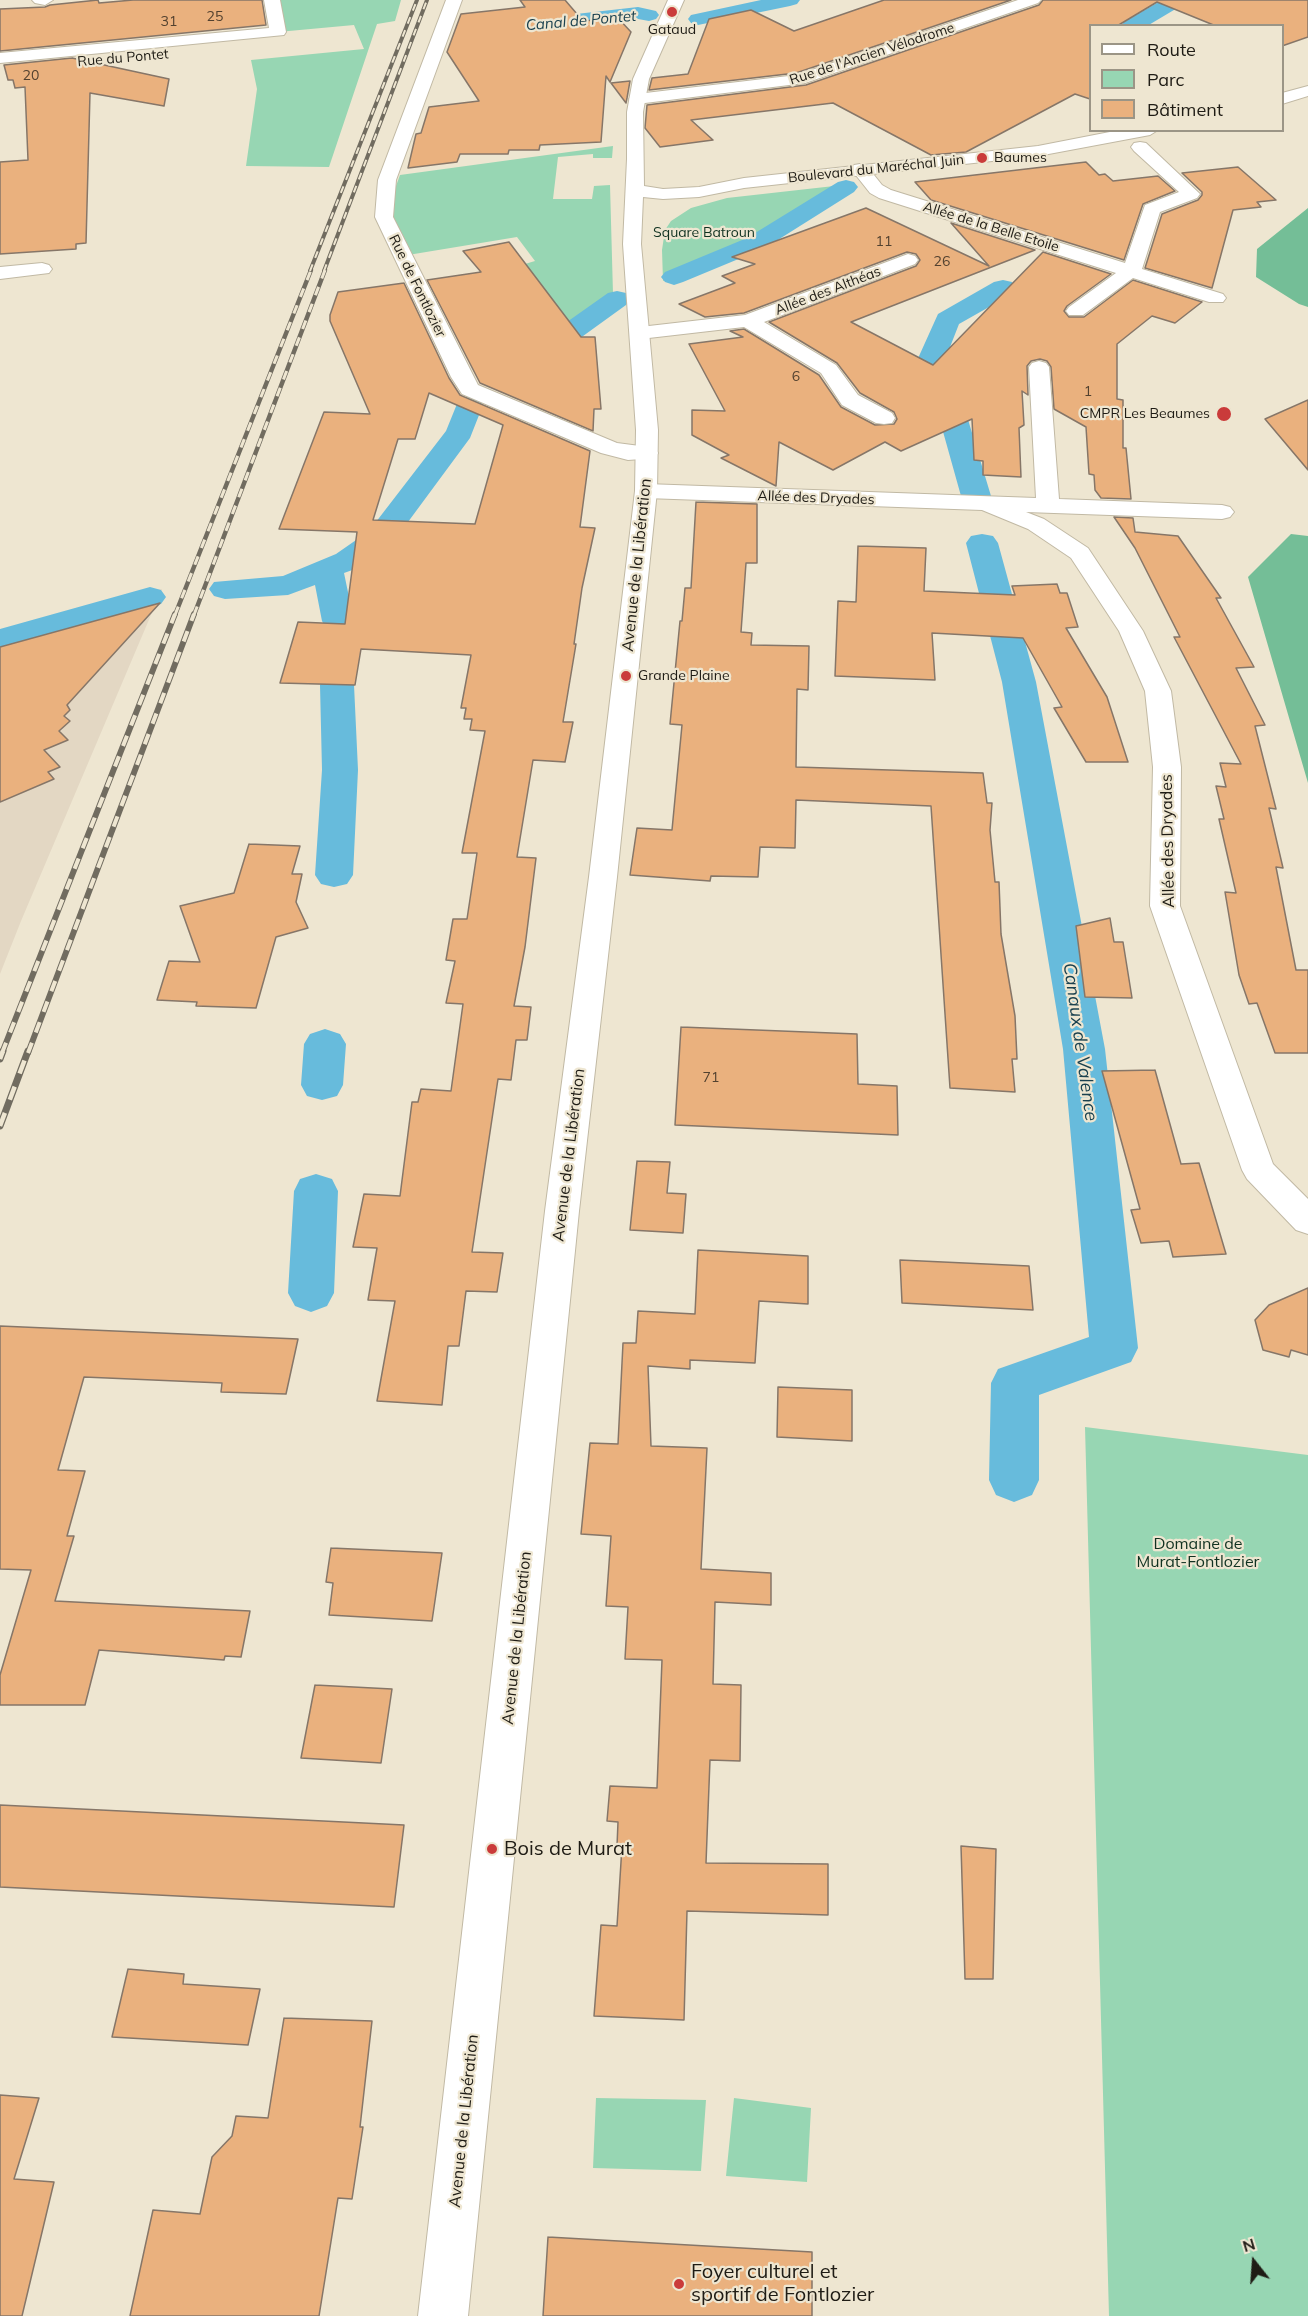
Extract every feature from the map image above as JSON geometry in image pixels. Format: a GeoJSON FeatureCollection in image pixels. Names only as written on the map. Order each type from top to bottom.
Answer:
{"type":"FeatureCollection","features":[{"type":"Feature","properties":{"kind":"street"},"geometry":{"type":"LineString","coordinates":[[40,0],[45,0]]}},
{"type":"Feature","properties":{"kind":"street"},"geometry":{"type":"LineString","coordinates":[[0,58],[278,32],[272,0]]}},
{"type":"Feature","properties":{"kind":"street","name":"Rue de Fontlozier"},"geometry":{"type":"LineString","coordinates":[[454,0],[387,180],[384,217],[470,389],[609,448],[628,453],[647,453]]}},
{"type":"Feature","properties":{"kind":"street","name":"Avenue de la Libération"},"geometry":{"type":"LineString","coordinates":[[443,2316],[561,1223],[646,491],[647,430],[632,244],[637,99],[641,79],[676,0]]}},
{"type":"Feature","properties":{"kind":"street","name":"Rue de l'Ancien Vélodrome"},"geometry":{"type":"LineString","coordinates":[[637,99],[799,80],[1033,0]]}},
{"type":"Feature","properties":{"kind":"street","name":"Rue du Pontet"},"geometry":{"type":"LineString","coordinates":[[0,70],[247,47]]}},
{"type":"Feature","properties":{"kind":"street"},"geometry":{"type":"LineString","coordinates":[[1284,98],[1308,91]]}},
{"type":"Feature","properties":{"kind":"street","name":"Boulevard du Maréchal Juin"},"geometry":{"type":"LineString","coordinates":[[633,190],[663,194],[699,192],[744,183],[1027,152],[1139,132]]}},
{"type":"Feature","properties":{"kind":"street"},"geometry":{"type":"LineString","coordinates":[[1076,310],[1131,270],[1152,209],[1191,194],[1140,147]]}},
{"type":"Feature","properties":{"kind":"street","name":"Allée de la Belle Etoile"},"geometry":{"type":"LineString","coordinates":[[860,169],[876,189],[885,194],[1216,298]]}},
{"type":"Feature","properties":{"kind":"street","name":"Boulevard du Maréchal Juin"},"geometry":{"type":"LineString","coordinates":[[633,190],[663,185],[744,183]]}},
{"type":"Feature","properties":{"kind":"street","name":"Boulevard du Maréchal Juin"},"geometry":{"type":"LineString","coordinates":[[632,244],[655,217],[699,192]]}},
{"type":"Feature","properties":{"kind":"street","name":"Allée des Althéas"},"geometry":{"type":"LineString","coordinates":[[640,333],[748,321],[908,260]]}},
{"type":"Feature","properties":{"kind":"street"},"geometry":{"type":"LineString","coordinates":[[0,273],[42,270]]}},
{"type":"Feature","properties":{"kind":"street","name":"Allée des Althéas"},"geometry":{"type":"LineString","coordinates":[[748,321],[829,369],[850,400],[884,418]]}},
{"type":"Feature","properties":{"kind":"street"},"geometry":{"type":"LineString","coordinates":[[1039,367],[1048,506]]}},
{"type":"Feature","properties":{"kind":"street","name":"Allée des Dryades"},"geometry":{"type":"LineString","coordinates":[[646,491],[1222,512]]}},
{"type":"Feature","properties":{"kind":"street","name":"Allée des Dryades"},"geometry":{"type":"LineString","coordinates":[[987,504],[1036,524],[1080,553],[1131,631],[1158,691],[1167,767],[1165,906],[1259,1170],[1308,1221]]}},
{"type":"Feature","properties":{"kind":"shaded area"},"geometry":{"type":"Polygon","coordinates":[[[162,589],[0,974],[0,636],[31,629],[121,596],[162,589]]]}},
{"type":"Feature","properties":{"kind":"green space"},"geometry":{"type":"Polygon","coordinates":[[[272,0],[401,0],[395,21],[377,24],[329,167],[246,166],[257,89],[251,60],[364,49],[354,25],[278,32],[272,0]]]}},
{"type":"Feature","properties":{"kind":"green space"},"geometry":{"type":"Polygon","coordinates":[[[613,146],[612,158],[593,158],[593,154],[558,157],[553,199],[592,199],[594,186],[610,185],[613,294],[616,293],[616,297],[571,324],[525,264],[535,261],[517,237],[408,255],[393,225],[392,197],[400,175],[613,146]]]}},
{"type":"Feature","properties":{"kind":"green space","name":"Square Batroun"},"geometry":{"type":"Polygon","coordinates":[[[852,184],[756,243],[663,281],[662,250],[665,230],[671,221],[691,208],[727,198],[852,184]]]}},
{"type":"Feature","properties":{"kind":"green space"},"geometry":{"type":"Polygon","coordinates":[[[1308,208],[1308,307],[1299,304],[1256,277],[1257,249],[1308,208]]]}},
{"type":"Feature","properties":{"kind":"green space"},"geometry":{"type":"Polygon","coordinates":[[[1291,534],[1308,536],[1308,783],[1248,577],[1291,534]]]}},
{"type":"Feature","properties":{"kind":"green space","name":"Domaine de Murat-Fontlozier"},"geometry":{"type":"Polygon","coordinates":[[[1085,1427],[1308,1455],[1308,2316],[1109,2316],[1085,1427]]]}},
{"type":"Feature","properties":{"kind":"green space"},"geometry":{"type":"Polygon","coordinates":[[[596,2098],[706,2100],[701,2171],[593,2168],[596,2098]]]}},
{"type":"Feature","properties":{"kind":"green space"},"geometry":{"type":"Polygon","coordinates":[[[734,2098],[811,2108],[807,2182],[726,2176],[734,2098]]]}},
{"type":"Feature","properties":{"kind":"building"},"geometry":{"type":"Polygon","coordinates":[[[98,0],[99,3],[133,0],[262,0],[266,25],[0,51],[0,9],[45,7],[98,0]]]}},
{"type":"Feature","properties":{"kind":"building"},"geometry":{"type":"Polygon","coordinates":[[[520,0],[565,0],[583,21],[618,18],[631,32],[610,82],[606,76],[601,142],[540,145],[539,150],[509,150],[508,154],[460,154],[457,162],[408,168],[416,134],[421,133],[429,107],[479,101],[447,52],[461,14],[525,7],[520,0]]]}},
{"type":"Feature","properties":{"kind":"building"},"geometry":{"type":"Polygon","coordinates":[[[884,0],[1011,0],[796,73],[649,90],[652,78],[688,74],[709,19],[751,10],[794,31],[884,0]]]}},
{"type":"Feature","properties":{"kind":"building"},"geometry":{"type":"Polygon","coordinates":[[[1043,0],[1308,0],[1308,37],[1284,45],[1284,24],[1211,24],[1157,2],[1120,24],[1089,24],[1089,99],[1075,94],[966,152],[931,155],[833,103],[691,120],[713,140],[660,147],[645,128],[647,105],[806,85],[1039,5],[1043,0]]]}},
{"type":"Feature","properties":{"kind":"building"},"geometry":{"type":"Polygon","coordinates":[[[72,58],[169,79],[164,106],[90,93],[86,243],[76,244],[76,249],[0,254],[0,162],[28,160],[25,87],[15,88],[13,80],[8,80],[4,65],[72,58]]]}},
{"type":"Feature","properties":{"kind":"building"},"geometry":{"type":"Polygon","coordinates":[[[630,81],[627,98],[626,103],[611,83],[630,81]]]}},
{"type":"Feature","properties":{"kind":"building"},"geometry":{"type":"Polygon","coordinates":[[[1086,162],[1099,175],[1105,174],[1113,181],[1158,176],[1175,191],[1143,204],[1124,260],[931,200],[915,182],[1086,162]]]}},
{"type":"Feature","properties":{"kind":"building"},"geometry":{"type":"Polygon","coordinates":[[[1238,167],[1276,200],[1257,202],[1261,207],[1233,210],[1212,288],[1145,268],[1162,214],[1198,200],[1202,195],[1202,192],[1182,173],[1238,167]]]}},
{"type":"Feature","properties":{"kind":"building"},"geometry":{"type":"Polygon","coordinates":[[[866,208],[989,266],[951,223],[1035,250],[851,322],[933,365],[1043,252],[1111,274],[1067,306],[1064,311],[1069,317],[1084,317],[1133,280],[1202,302],[1175,323],[1152,316],[1117,344],[1117,399],[1123,400],[1123,448],[1126,448],[1131,499],[1101,498],[1095,490],[1094,475],[1089,474],[1086,427],[1054,409],[1051,367],[1047,361],[1040,359],[1031,361],[1027,366],[1028,395],[1022,391],[1024,425],[1019,428],[1021,477],[983,475],[983,461],[974,460],[972,419],[901,451],[885,442],[833,470],[779,442],[776,486],[721,458],[729,455],[692,435],[692,410],[725,411],[689,344],[743,337],[730,331],[744,329],[819,375],[841,407],[875,425],[894,424],[897,419],[894,412],[860,393],[837,363],[769,322],[916,266],[920,260],[916,254],[907,252],[744,313],[705,317],[679,304],[735,283],[722,276],[755,264],[732,257],[866,208]]]}},
{"type":"Feature","properties":{"kind":"building"},"geometry":{"type":"Polygon","coordinates":[[[509,242],[581,337],[595,337],[601,409],[594,409],[593,431],[480,383],[427,280],[481,272],[463,251],[509,242]]]}},
{"type":"Feature","properties":{"kind":"building"},"geometry":{"type":"Polygon","coordinates":[[[404,283],[449,378],[460,395],[590,451],[580,527],[595,528],[582,588],[574,644],[576,644],[563,722],[573,722],[565,762],[533,760],[517,857],[536,858],[525,947],[514,1006],[531,1007],[527,1040],[516,1040],[511,1080],[498,1079],[472,1252],[503,1253],[497,1292],[466,1291],[459,1346],[448,1346],[442,1405],[377,1401],[395,1301],[368,1300],[377,1248],[353,1247],[364,1194],[400,1196],[412,1102],[418,1102],[421,1089],[451,1091],[463,1004],[446,1003],[455,961],[446,960],[453,919],[467,919],[477,853],[462,853],[485,731],[470,730],[472,719],[464,719],[466,708],[461,708],[471,655],[361,649],[355,685],[280,683],[298,622],[345,624],[357,532],[279,529],[324,412],[370,414],[330,321],[338,292],[404,283]],[[429,393],[415,439],[398,439],[373,520],[475,524],[503,425],[429,393]]]}},
{"type":"Feature","properties":{"kind":"building"},"geometry":{"type":"Polygon","coordinates":[[[1308,400],[1308,470],[1265,419],[1308,400]]]}},
{"type":"Feature","properties":{"kind":"building"},"geometry":{"type":"Polygon","coordinates":[[[696,502],[757,504],[757,563],[746,563],[741,632],[752,633],[751,645],[809,646],[808,690],[797,689],[796,767],[983,773],[987,803],[992,803],[990,830],[995,882],[999,882],[1001,934],[1015,1016],[1017,1059],[1012,1059],[1015,1092],[950,1088],[931,806],[796,800],[795,848],[760,847],[758,877],[711,876],[710,881],[630,875],[637,828],[672,830],[682,725],[670,724],[685,588],[691,588],[696,502]]]}},
{"type":"Feature","properties":{"kind":"building"},"geometry":{"type":"Polygon","coordinates":[[[1114,517],[1133,518],[1135,532],[1178,536],[1221,598],[1216,598],[1254,667],[1236,668],[1265,725],[1255,726],[1276,809],[1269,808],[1283,868],[1276,867],[1296,970],[1308,970],[1308,1053],[1275,1053],[1257,1003],[1249,1004],[1239,975],[1225,892],[1236,893],[1219,819],[1224,819],[1216,786],[1226,787],[1220,763],[1241,764],[1174,637],[1180,637],[1135,548],[1114,517]]]}},
{"type":"Feature","properties":{"kind":"building"},"geometry":{"type":"Polygon","coordinates":[[[858,546],[926,548],[924,591],[1015,595],[1012,586],[1057,584],[1060,593],[1067,593],[1078,627],[1066,628],[1107,697],[1128,762],[1086,762],[1054,708],[1062,707],[1023,638],[932,633],[935,680],[835,676],[838,601],[856,602],[858,546]]]}},
{"type":"Feature","properties":{"kind":"building"},"geometry":{"type":"Polygon","coordinates":[[[160,603],[67,705],[70,710],[64,716],[70,721],[59,731],[68,740],[44,750],[60,767],[48,772],[54,779],[0,802],[0,647],[160,603]]]}},
{"type":"Feature","properties":{"kind":"building"},"geometry":{"type":"Polygon","coordinates":[[[249,844],[300,846],[292,874],[302,874],[296,902],[308,928],[276,937],[256,1008],[196,1006],[197,1002],[157,1000],[169,961],[200,962],[180,906],[234,893],[249,844]]]}},
{"type":"Feature","properties":{"kind":"building"},"geometry":{"type":"Polygon","coordinates":[[[1110,918],[1114,942],[1123,942],[1132,998],[1085,997],[1076,926],[1110,918]]]}},
{"type":"Feature","properties":{"kind":"building"},"geometry":{"type":"Polygon","coordinates":[[[681,1027],[857,1034],[858,1084],[897,1086],[898,1135],[675,1125],[681,1027]]]}},
{"type":"Feature","properties":{"kind":"building"},"geometry":{"type":"Polygon","coordinates":[[[1155,1070],[1181,1164],[1199,1163],[1226,1254],[1173,1257],[1169,1241],[1141,1243],[1131,1210],[1140,1209],[1102,1071],[1155,1070]]]}},
{"type":"Feature","properties":{"kind":"building"},"geometry":{"type":"Polygon","coordinates":[[[637,1161],[670,1162],[667,1193],[686,1194],[683,1233],[630,1230],[637,1161]]]}},
{"type":"Feature","properties":{"kind":"building"},"geometry":{"type":"Polygon","coordinates":[[[698,1250],[808,1256],[808,1304],[759,1301],[755,1363],[690,1360],[690,1369],[648,1366],[651,1446],[707,1448],[701,1569],[771,1573],[771,1605],[715,1602],[713,1684],[741,1685],[740,1761],[710,1760],[706,1863],[828,1864],[828,1915],[687,1911],[684,2020],[594,2016],[601,1925],[617,1926],[622,1846],[617,1846],[618,1822],[607,1821],[610,1786],[657,1788],[662,1660],[625,1659],[628,1607],[606,1606],[611,1536],[581,1534],[590,1443],[618,1444],[623,1343],[636,1343],[638,1311],[695,1314],[698,1250]]]}},
{"type":"Feature","properties":{"kind":"building"},"geometry":{"type":"Polygon","coordinates":[[[900,1260],[1029,1266],[1033,1310],[902,1303],[900,1260]]]}},
{"type":"Feature","properties":{"kind":"building"},"geometry":{"type":"Polygon","coordinates":[[[1308,1288],[1308,1355],[1291,1350],[1289,1357],[1263,1350],[1255,1320],[1269,1305],[1308,1288]]]}},
{"type":"Feature","properties":{"kind":"building"},"geometry":{"type":"Polygon","coordinates":[[[0,1326],[298,1339],[286,1394],[221,1392],[222,1383],[84,1377],[58,1470],[85,1471],[67,1536],[74,1536],[55,1601],[250,1611],[241,1657],[225,1656],[224,1660],[99,1650],[85,1705],[0,1705],[0,1675],[31,1570],[0,1569],[0,1326]]]}},
{"type":"Feature","properties":{"kind":"building"},"geometry":{"type":"Polygon","coordinates":[[[778,1387],[852,1390],[852,1441],[777,1437],[778,1387]]]}},
{"type":"Feature","properties":{"kind":"building"},"geometry":{"type":"Polygon","coordinates":[[[331,1548],[442,1553],[432,1621],[329,1615],[333,1583],[326,1582],[331,1548]]]}},
{"type":"Feature","properties":{"kind":"building"},"geometry":{"type":"Polygon","coordinates":[[[315,1685],[392,1689],[381,1763],[301,1758],[315,1685]]]}},
{"type":"Feature","properties":{"kind":"building"},"geometry":{"type":"Polygon","coordinates":[[[0,1805],[404,1825],[394,1907],[0,1887],[0,1805]]]}},
{"type":"Feature","properties":{"kind":"building"},"geometry":{"type":"Polygon","coordinates":[[[961,1846],[996,1849],[993,1979],[965,1979],[961,1846]]]}},
{"type":"Feature","properties":{"kind":"building"},"geometry":{"type":"Polygon","coordinates":[[[128,1969],[184,1974],[183,1984],[260,1989],[248,2045],[112,2037],[128,1969]]]}},
{"type":"Feature","properties":{"kind":"building"},"geometry":{"type":"Polygon","coordinates":[[[284,2018],[372,2021],[360,2127],[363,2127],[352,2199],[338,2198],[319,2316],[130,2316],[153,2210],[200,2214],[212,2157],[232,2136],[236,2116],[268,2118],[284,2018]]]}},
{"type":"Feature","properties":{"kind":"building"},"geometry":{"type":"Polygon","coordinates":[[[0,2095],[39,2098],[14,2179],[54,2182],[22,2316],[0,2316],[0,2095]]]}},
{"type":"Feature","properties":{"kind":"building","name":"Foyer culturel et sportif de Fontlozier"},"geometry":{"type":"Polygon","coordinates":[[[548,2237],[812,2252],[812,2316],[543,2316],[548,2237]]]}},
{"type":"Feature","properties":{"kind":"waterway","name":"Canal de Pontet"},"geometry":{"type":"LineString","coordinates":[[698,19],[790,0]]}},
{"type":"Feature","properties":{"kind":"waterway"},"geometry":{"type":"LineString","coordinates":[[1135,24],[1177,0]]}},
{"type":"Feature","properties":{"kind":"waterway","name":"Canal de Pontet"},"geometry":{"type":"LineString","coordinates":[[523,26],[638,13],[649,15]]}},
{"type":"Feature","properties":{"kind":"waterway"},"geometry":{"type":"LineString","coordinates":[[674,277],[756,243],[846,187]]}},
{"type":"Feature","properties":{"kind":"waterway","name":"Canaux de Valence"},"geometry":{"type":"LineString","coordinates":[[976,496],[949,403],[929,365],[947,320],[1003,288]]}},
{"type":"Feature","properties":{"kind":"waterway"},"geometry":{"type":"LineString","coordinates":[[526,364],[617,299]]}},
{"type":"Feature","properties":{"kind":"waterway"},"geometry":{"type":"LineString","coordinates":[[225,589],[288,585],[347,561],[380,538],[460,432],[469,405]]}},
{"type":"Feature","properties":{"kind":"waterway","name":"Canaux de Valence"},"geometry":{"type":"LineString","coordinates":[[982,543],[1019,682],[1084,1049],[1114,1348],[1015,1383],[1014,1480]]}},
{"type":"Feature","properties":{"kind":"waterway"},"geometry":{"type":"LineString","coordinates":[[328,570],[338,621]]}},
{"type":"Feature","properties":{"kind":"waterway"},"geometry":{"type":"LineString","coordinates":[[0,639],[150,597]]}},
{"type":"Feature","properties":{"kind":"waterway"},"geometry":{"type":"LineString","coordinates":[[334,875],[340,770],[337,685]]}},
{"type":"Feature","properties":{"kind":"waterway"},"geometry":{"type":"LineString","coordinates":[[322,1085],[325,1044]]}},
{"type":"Feature","properties":{"kind":"waterway"},"geometry":{"type":"LineString","coordinates":[[311,1293],[316,1191]]}},
{"type":"Feature","properties":{"kind":"railway"},"geometry":{"type":"LineString","coordinates":[[310,271],[417,0]]}},
{"type":"Feature","properties":{"kind":"railway"},"geometry":{"type":"LineString","coordinates":[[324,271],[427,0]]}},
{"type":"Feature","properties":{"kind":"railway"},"geometry":{"type":"LineString","coordinates":[[175,615],[311,270]]}},
{"type":"Feature","properties":{"kind":"railway"},"geometry":{"type":"LineString","coordinates":[[194,615],[325,270]]}},
{"type":"Feature","properties":{"kind":"railway"},"geometry":{"type":"LineString","coordinates":[[2,1053],[175,614]]}},
{"type":"Feature","properties":{"kind":"railway"},"geometry":{"type":"LineString","coordinates":[[28,1053],[194,614]]}},
{"type":"Feature","properties":{"kind":"railway"},"geometry":{"type":"LineString","coordinates":[[0,1059],[3,1051]]}},
{"type":"Feature","properties":{"kind":"railway"},"geometry":{"type":"LineString","coordinates":[[0,1126],[28,1051]]}},
{"type":"Feature","properties":{"kind":"place","name":"Gataud"},"geometry":{"type":"Point","coordinates":[672,12]}},
{"type":"Feature","properties":{"kind":"place","name":"Baumes"},"geometry":{"type":"Point","coordinates":[982,158]}},
{"type":"Feature","properties":{"kind":"place","name":"CMPR Les Beaumes"},"geometry":{"type":"Point","coordinates":[1224,414]}},
{"type":"Feature","properties":{"kind":"place","name":"Grande Plaine"},"geometry":{"type":"Point","coordinates":[626,676]}},
{"type":"Feature","properties":{"kind":"place","name":"Bois de Murat"},"geometry":{"type":"Point","coordinates":[492,1849]}},
{"type":"Feature","properties":{"kind":"place","name":"Foyer culturel et sportif de Fontlozier"},"geometry":{"type":"Point","coordinates":[679,2284]}}]}
